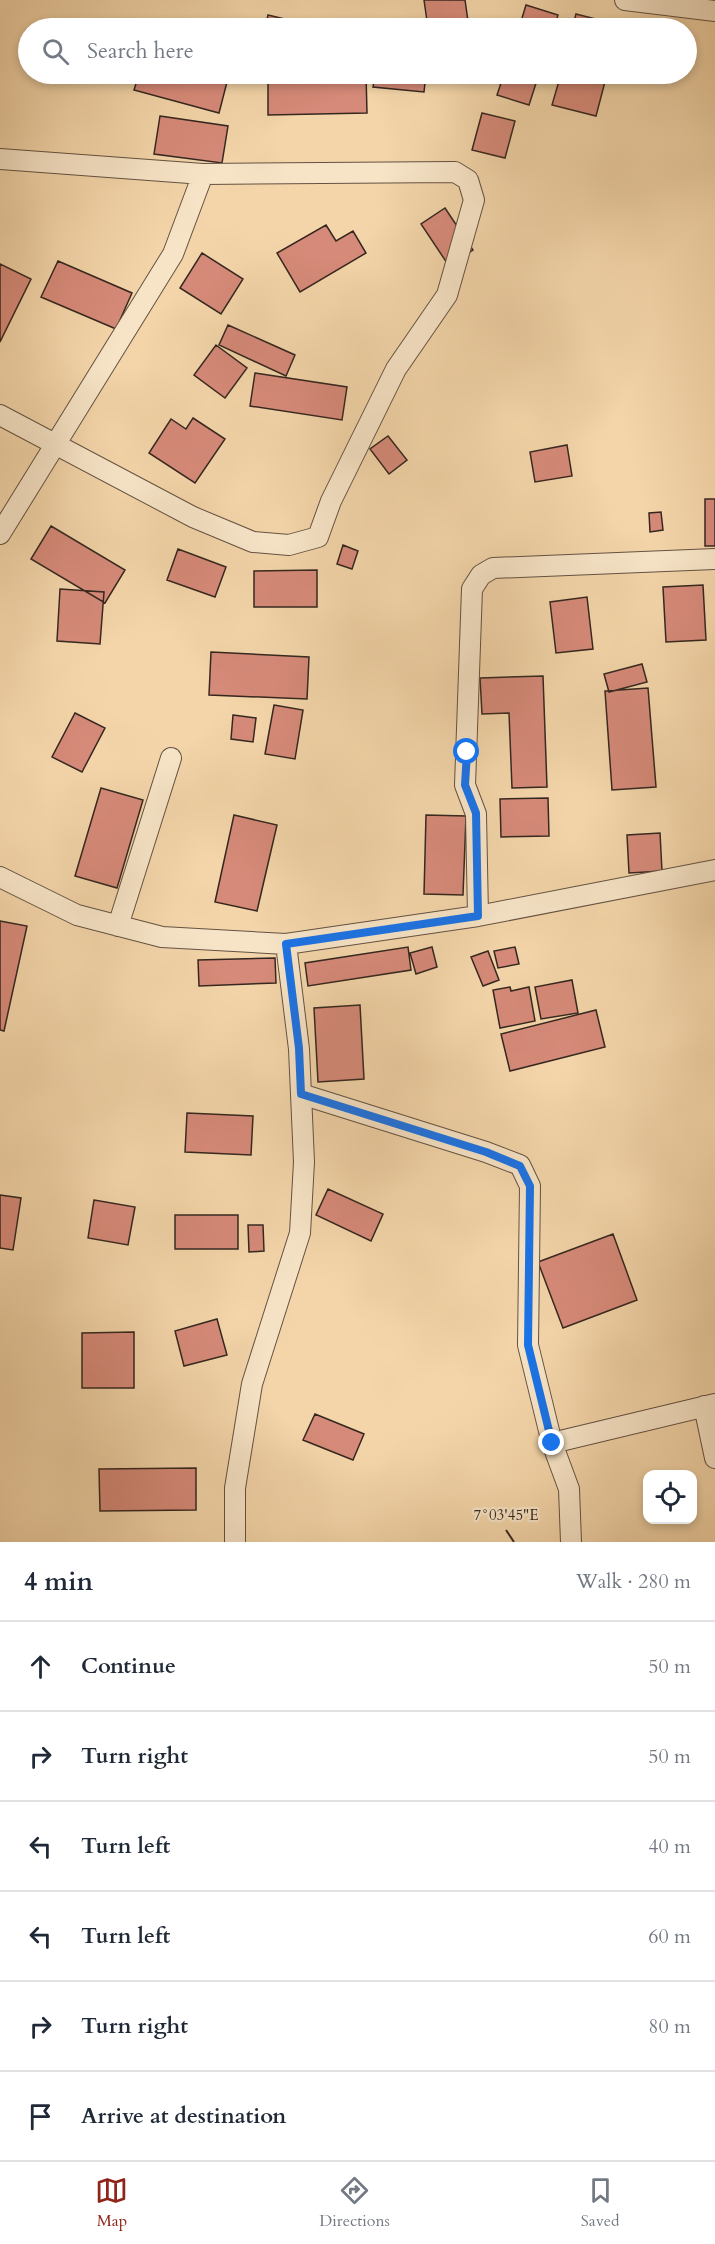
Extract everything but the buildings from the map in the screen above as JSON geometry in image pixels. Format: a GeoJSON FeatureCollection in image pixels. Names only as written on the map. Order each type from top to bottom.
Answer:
{"type":"FeatureCollection","features":[{"type":"Feature","properties":{"kind":"street"},"geometry":{"type":"LineString","coordinates":[[625,0],[715,10]]}},
{"type":"Feature","properties":{"kind":"street"},"geometry":{"type":"LineString","coordinates":[[0,159],[203,174],[455,172],[468,180],[474,200],[447,295],[396,369],[331,501],[318,537],[289,545],[253,542],[193,517],[0,415]]}},
{"type":"Feature","properties":{"kind":"street"},"geometry":{"type":"LineString","coordinates":[[0,534],[173,254],[203,174]]}},
{"type":"Feature","properties":{"kind":"street"},"geometry":{"type":"LineString","coordinates":[[478,916],[476,813],[465,785],[472,589],[482,575],[493,568],[715,559]]}},
{"type":"Feature","properties":{"kind":"street"},"geometry":{"type":"LineString","coordinates":[[118,926],[171,758]]}},
{"type":"Feature","properties":{"kind":"street"},"geometry":{"type":"LineString","coordinates":[[0,877],[77,915],[162,937],[286,944],[478,916],[715,870]]}},
{"type":"Feature","properties":{"kind":"street"},"geometry":{"type":"LineString","coordinates":[[239,1541],[235,1488],[252,1384],[300,1233],[303,1162],[299,1048],[286,944]]}},
{"type":"Feature","properties":{"kind":"street"},"geometry":{"type":"LineString","coordinates":[[301,1094],[486,1152],[520,1166],[530,1186],[528,1345],[552,1443],[569,1489],[571,1542]]}},
{"type":"Feature","properties":{"kind":"street"},"geometry":{"type":"LineString","coordinates":[[552,1443],[710,1405],[715,1458]]}},
{"type":"Feature","properties":{"kind":"route"},"geometry":{"type":"LineString","coordinates":[[467,752],[465,785],[476,813],[478,916],[286,944],[299,1048],[301,1094],[486,1152],[520,1166],[530,1186],[528,1345],[552,1443]]}}]}
